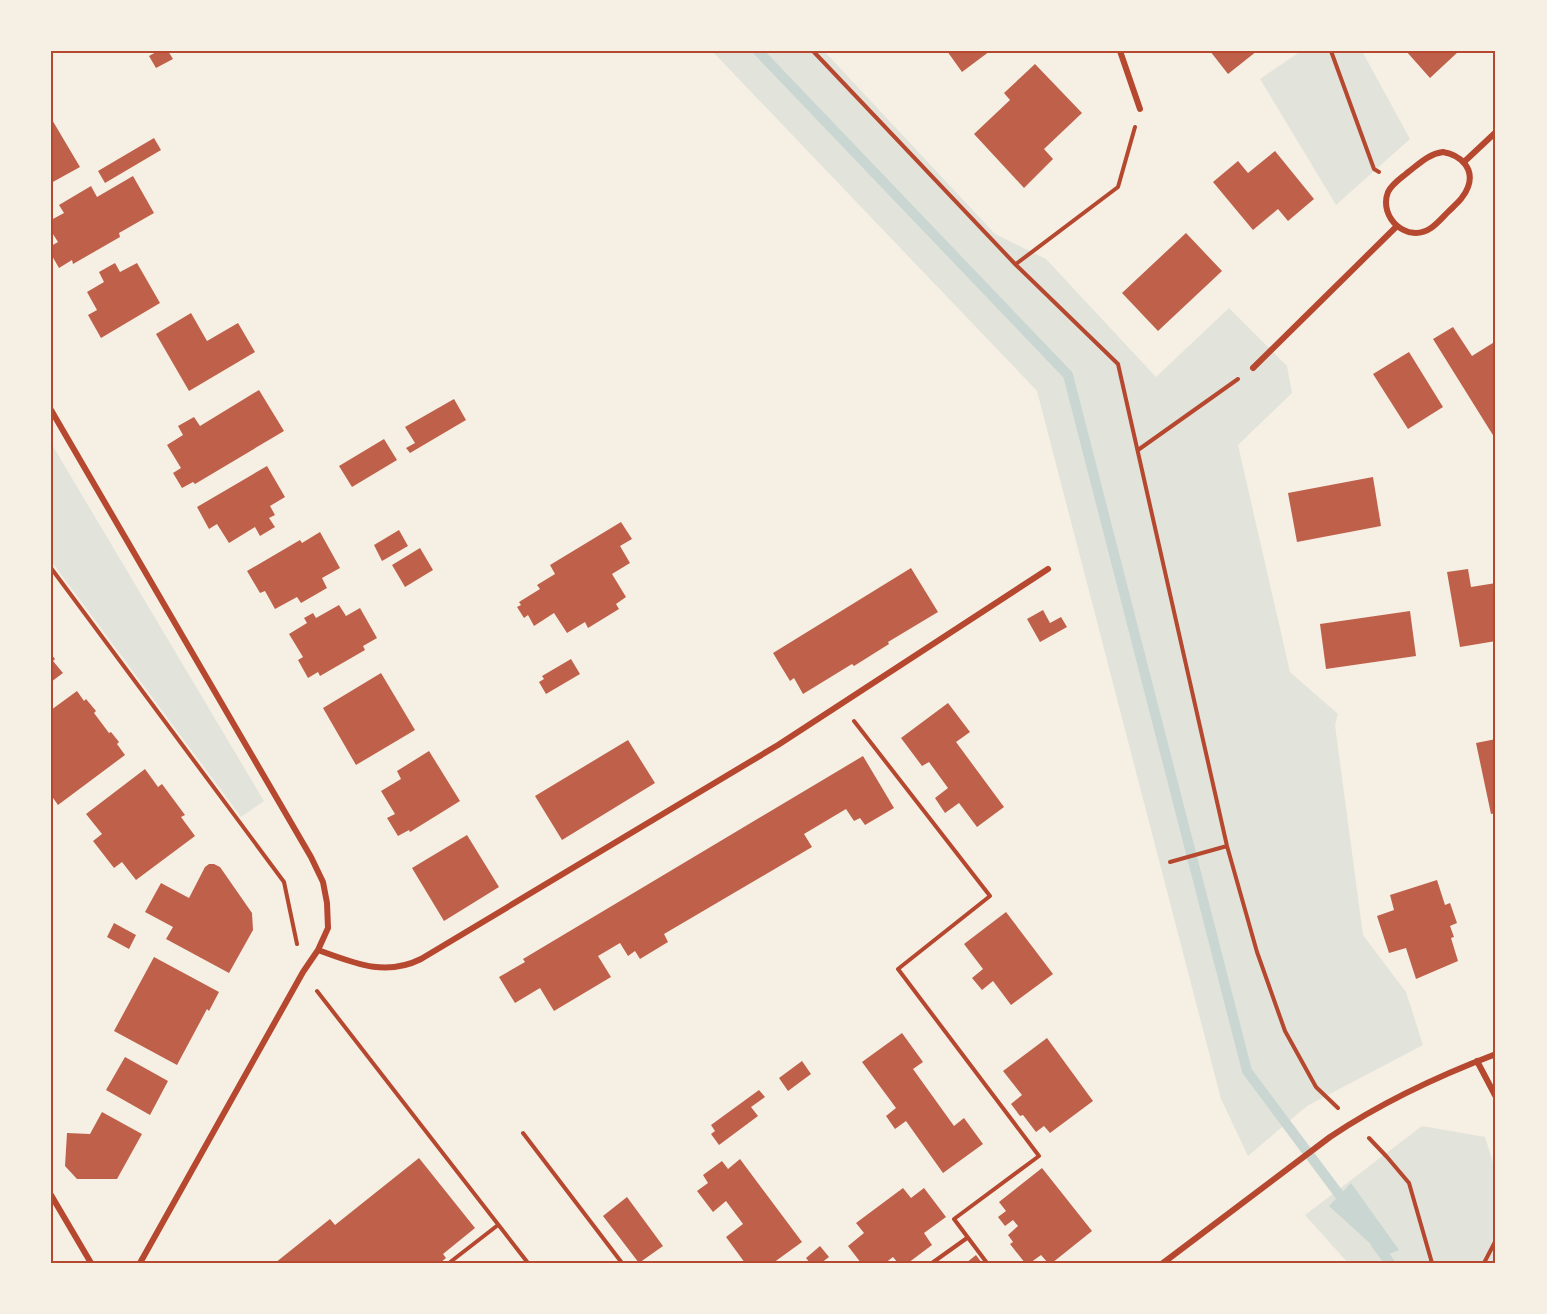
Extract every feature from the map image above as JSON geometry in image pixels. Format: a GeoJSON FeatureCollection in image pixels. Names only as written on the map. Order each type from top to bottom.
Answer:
{"type":"FeatureCollection","features":[{"type":"Feature","properties":{"kind":"street"},"geometry":{"type":"LineString","coordinates":[[1120,51],[1140,109]]}},
{"type":"Feature","properties":{"kind":"street"},"geometry":{"type":"LineString","coordinates":[[1464,162],[1496,132]]}},
{"type":"Feature","properties":{"kind":"street"},"geometry":{"type":"LineString","coordinates":[[1435,153],[1450,154],[1464,162],[1470,175],[1467,190],[1463,197],[1431,229],[1422,232],[1404,230],[1390,219],[1386,210],[1386,200],[1394,183],[1435,153]]}},
{"type":"Feature","properties":{"kind":"street"},"geometry":{"type":"LineString","coordinates":[[1253,368],[1397,226]]}},
{"type":"Feature","properties":{"kind":"street"},"geometry":{"type":"LineString","coordinates":[[51,410],[311,857],[323,882],[327,903],[328,928],[318,950],[303,972],[140,1263]]}},
{"type":"Feature","properties":{"kind":"street"},"geometry":{"type":"LineString","coordinates":[[318,950],[377,968],[413,963],[778,745],[1048,569]]}},
{"type":"Feature","properties":{"kind":"street"},"geometry":{"type":"LineString","coordinates":[[1163,1263],[1353,1122],[1433,1079],[1496,1054]]}},
{"type":"Feature","properties":{"kind":"street"},"geometry":{"type":"LineString","coordinates":[[1477,1061],[1496,1097]]}},
{"type":"Feature","properties":{"kind":"street"},"geometry":{"type":"LineString","coordinates":[[51,1196],[91,1263]]}},
{"type":"Feature","properties":{"kind":"path"},"geometry":{"type":"LineString","coordinates":[[813,51],[1016,265],[1118,364],[1227,846],[1257,952],[1285,1031],[1316,1088],[1387,1156],[1409,1183],[1432,1263]]}},
{"type":"Feature","properties":{"kind":"path"},"geometry":{"type":"LineString","coordinates":[[1331,51],[1374,169],[1394,183]]}},
{"type":"Feature","properties":{"kind":"path"},"geometry":{"type":"LineString","coordinates":[[1016,265],[1118,187],[1140,109]]}},
{"type":"Feature","properties":{"kind":"path"},"geometry":{"type":"LineString","coordinates":[[1138,450],[1253,368]]}},
{"type":"Feature","properties":{"kind":"path"},"geometry":{"type":"LineString","coordinates":[[51,568],[284,882],[303,972],[528,1263]]}},
{"type":"Feature","properties":{"kind":"path"},"geometry":{"type":"LineString","coordinates":[[841,704],[990,896],[898,969],[1039,1156],[954,1220],[987,1263]]}},
{"type":"Feature","properties":{"kind":"path"},"geometry":{"type":"LineString","coordinates":[[1170,862],[1227,846]]}},
{"type":"Feature","properties":{"kind":"path"},"geometry":{"type":"LineString","coordinates":[[523,1133],[622,1263]]}},
{"type":"Feature","properties":{"kind":"path"},"geometry":{"type":"LineString","coordinates":[[449,1263],[498,1225]]}},
{"type":"Feature","properties":{"kind":"path"},"geometry":{"type":"LineString","coordinates":[[932,1263],[967,1238]]}},
{"type":"Feature","properties":{"kind":"path"},"geometry":{"type":"LineString","coordinates":[[1484,1263],[1496,1240]]}},
{"type":"Feature","properties":{"kind":"shaded area"},"geometry":{"type":"Polygon","coordinates":[[[712,51],[824,51],[995,234],[1046,259],[1156,377],[1229,308],[1287,366],[1292,393],[1238,445],[1290,672],[1338,714],[1335,725],[1363,935],[1406,992],[1423,1045],[1307,1106],[1248,1156],[1221,1099],[1037,391],[712,51]]]}},
{"type":"Feature","properties":{"kind":"shaded area"},"geometry":{"type":"Polygon","coordinates":[[[1301,51],[1362,51],[1410,139],[1336,205],[1260,79],[1301,51]]]}},
{"type":"Feature","properties":{"kind":"shaded area"},"geometry":{"type":"Polygon","coordinates":[[[51,443],[264,801],[241,817],[51,561],[51,443]]]}},
{"type":"Feature","properties":{"kind":"shaded area"},"geometry":{"type":"Polygon","coordinates":[[[1422,1126],[1485,1137],[1496,1172],[1496,1263],[1348,1263],[1305,1215],[1422,1126]]]}},
{"type":"Feature","properties":{"kind":"shaded area"},"geometry":{"type":"Polygon","coordinates":[[[1351,1183],[1399,1250],[1384,1256],[1329,1206],[1351,1183]]]}},
{"type":"Feature","properties":{"kind":"building"},"geometry":{"type":"Polygon","coordinates":[[[158,51],[168,51],[173,59],[156,68],[149,56],[158,51]]]}},
{"type":"Feature","properties":{"kind":"building"},"geometry":{"type":"Polygon","coordinates":[[[947,51],[990,51],[962,72],[947,51]]]}},
{"type":"Feature","properties":{"kind":"building"},"geometry":{"type":"Polygon","coordinates":[[[1210,51],[1257,51],[1228,74],[1210,51]]]}},
{"type":"Feature","properties":{"kind":"building"},"geometry":{"type":"Polygon","coordinates":[[[1406,51],[1459,51],[1430,78],[1406,51]]]}},
{"type":"Feature","properties":{"kind":"building"},"geometry":{"type":"Polygon","coordinates":[[[1035,64],[1082,113],[1044,149],[1053,159],[1024,188],[974,134],[1010,100],[1004,93],[1035,64]]]}},
{"type":"Feature","properties":{"kind":"building"},"geometry":{"type":"Polygon","coordinates":[[[51,118],[80,167],[51,183],[51,118]]]}},
{"type":"Feature","properties":{"kind":"building"},"geometry":{"type":"Polygon","coordinates":[[[154,138],[161,150],[105,183],[98,171],[154,138]]]}},
{"type":"Feature","properties":{"kind":"building"},"geometry":{"type":"Polygon","coordinates":[[[1275,151],[1314,199],[1288,221],[1278,209],[1253,230],[1213,182],[1238,161],[1248,173],[1275,151]]]}},
{"type":"Feature","properties":{"kind":"building"},"geometry":{"type":"Polygon","coordinates":[[[133,176],[154,213],[119,233],[120,237],[73,264],[72,260],[59,268],[51,254],[51,246],[58,242],[51,231],[51,220],[64,213],[59,205],[91,186],[97,197],[133,176]]]}},
{"type":"Feature","properties":{"kind":"building"},"geometry":{"type":"Polygon","coordinates":[[[1186,233],[1222,271],[1158,331],[1122,293],[1186,233]]]}},
{"type":"Feature","properties":{"kind":"building"},"geometry":{"type":"Polygon","coordinates":[[[115,263],[120,272],[137,263],[160,303],[101,338],[88,315],[97,310],[87,292],[104,282],[99,272],[115,263]]]}},
{"type":"Feature","properties":{"kind":"building"},"geometry":{"type":"Polygon","coordinates":[[[191,313],[207,341],[238,323],[255,352],[189,391],[156,334],[191,313]]]}},
{"type":"Feature","properties":{"kind":"building"},"geometry":{"type":"Polygon","coordinates":[[[1453,327],[1472,356],[1496,341],[1496,440],[1433,339],[1453,327]]]}},
{"type":"Feature","properties":{"kind":"building"},"geometry":{"type":"Polygon","coordinates":[[[1409,352],[1443,407],[1408,429],[1373,374],[1409,352]]]}},
{"type":"Feature","properties":{"kind":"building"},"geometry":{"type":"Polygon","coordinates":[[[259,390],[284,431],[195,484],[193,482],[182,488],[173,473],[181,468],[167,445],[183,435],[178,426],[194,417],[200,426],[259,390]]]}},
{"type":"Feature","properties":{"kind":"building"},"geometry":{"type":"Polygon","coordinates":[[[454,399],[466,420],[410,453],[406,448],[415,443],[405,427],[454,399]]]}},
{"type":"Feature","properties":{"kind":"building"},"geometry":{"type":"Polygon","coordinates":[[[384,439],[397,460],[352,487],[339,466],[384,439]]]}},
{"type":"Feature","properties":{"kind":"building"},"geometry":{"type":"Polygon","coordinates":[[[267,466],[285,497],[270,506],[275,515],[269,518],[275,527],[260,536],[255,527],[229,543],[217,524],[209,529],[197,507],[267,466]]]}},
{"type":"Feature","properties":{"kind":"building"},"geometry":{"type":"Polygon","coordinates":[[[1373,477],[1381,526],[1297,542],[1288,493],[1373,477]]]}},
{"type":"Feature","properties":{"kind":"building"},"geometry":{"type":"Polygon","coordinates":[[[621,522],[632,539],[620,546],[630,563],[612,574],[626,597],[616,604],[619,609],[588,628],[585,622],[567,633],[554,613],[534,626],[528,615],[524,618],[517,607],[521,605],[519,602],[540,589],[537,585],[555,574],[550,565],[621,522]]]}},
{"type":"Feature","properties":{"kind":"building"},"geometry":{"type":"Polygon","coordinates":[[[399,530],[408,546],[382,561],[374,545],[399,530]]]}},
{"type":"Feature","properties":{"kind":"building"},"geometry":{"type":"Polygon","coordinates":[[[320,532],[340,568],[322,578],[327,588],[301,603],[297,597],[275,609],[265,591],[260,593],[247,571],[300,540],[302,543],[320,532]]]}},
{"type":"Feature","properties":{"kind":"building"},"geometry":{"type":"Polygon","coordinates":[[[420,548],[433,570],[405,587],[392,565],[420,548]]]}},
{"type":"Feature","properties":{"kind":"building"},"geometry":{"type":"Polygon","coordinates":[[[911,568],[938,612],[888,642],[889,644],[854,666],[852,664],[803,694],[794,678],[790,681],[773,653],[911,568]]]}},
{"type":"Feature","properties":{"kind":"building"},"geometry":{"type":"Polygon","coordinates":[[[1468,569],[1471,587],[1496,583],[1496,641],[1460,647],[1447,572],[1468,569]]]}},
{"type":"Feature","properties":{"kind":"building"},"geometry":{"type":"Polygon","coordinates":[[[339,605],[346,616],[360,608],[377,638],[363,646],[365,650],[320,676],[318,672],[308,678],[298,660],[303,657],[289,634],[307,623],[304,618],[313,613],[316,618],[339,605]]]}},
{"type":"Feature","properties":{"kind":"building"},"geometry":{"type":"Polygon","coordinates":[[[1043,610],[1050,623],[1061,617],[1067,627],[1040,642],[1027,619],[1043,610]]]}},
{"type":"Feature","properties":{"kind":"building"},"geometry":{"type":"Polygon","coordinates":[[[1410,611],[1416,656],[1326,669],[1320,624],[1410,611]]]}},
{"type":"Feature","properties":{"kind":"building"},"geometry":{"type":"Polygon","coordinates":[[[51,654],[55,659],[53,661],[63,673],[51,682],[51,654]]]}},
{"type":"Feature","properties":{"kind":"building"},"geometry":{"type":"Polygon","coordinates":[[[571,659],[580,674],[546,694],[539,682],[544,679],[542,676],[571,659]]]}},
{"type":"Feature","properties":{"kind":"building"},"geometry":{"type":"Polygon","coordinates":[[[381,673],[415,730],[356,765],[323,708],[381,673]]]}},
{"type":"Feature","properties":{"kind":"building"},"geometry":{"type":"Polygon","coordinates":[[[77,691],[84,701],[86,699],[96,711],[94,713],[119,742],[117,744],[125,755],[58,805],[51,795],[51,749],[53,748],[51,745],[51,710],[77,691]]]}},
{"type":"Feature","properties":{"kind":"building"},"geometry":{"type":"Polygon","coordinates":[[[948,703],[970,732],[956,742],[1004,807],[977,827],[959,803],[945,813],[935,798],[948,788],[929,762],[922,766],[901,738],[948,703]]]}},
{"type":"Feature","properties":{"kind":"building"},"geometry":{"type":"Polygon","coordinates":[[[1496,739],[1496,813],[1491,814],[1476,743],[1496,739]]]}},
{"type":"Feature","properties":{"kind":"building"},"geometry":{"type":"Polygon","coordinates":[[[628,740],[655,783],[562,840],[535,796],[628,740]]]}},
{"type":"Feature","properties":{"kind":"building"},"geometry":{"type":"Polygon","coordinates":[[[429,751],[460,801],[410,832],[409,830],[398,836],[387,818],[395,814],[381,791],[401,779],[397,771],[429,751]]]}},
{"type":"Feature","properties":{"kind":"building"},"geometry":{"type":"Polygon","coordinates":[[[863,756],[894,808],[865,825],[860,818],[854,821],[846,809],[804,834],[812,847],[664,934],[668,942],[640,959],[635,951],[628,956],[620,943],[598,956],[611,977],[554,1011],[540,988],[515,1003],[499,977],[525,962],[523,959],[863,756]]]}},
{"type":"Feature","properties":{"kind":"building"},"geometry":{"type":"Polygon","coordinates":[[[145,769],[158,787],[162,784],[185,815],[181,817],[195,836],[136,880],[122,862],[114,868],[93,841],[102,834],[86,814],[145,769]]]}},
{"type":"Feature","properties":{"kind":"building"},"geometry":{"type":"Polygon","coordinates":[[[467,835],[499,887],[444,921],[412,868],[467,835]]]}},
{"type":"Feature","properties":{"kind":"building"},"geometry":{"type":"Polygon","coordinates":[[[209,864],[220,867],[252,913],[253,930],[229,973],[166,939],[173,927],[145,912],[161,883],[189,898],[205,867],[209,864]]]}},
{"type":"Feature","properties":{"kind":"building"},"geometry":{"type":"Polygon","coordinates":[[[1437,880],[1445,905],[1450,903],[1457,923],[1450,926],[1458,961],[1416,979],[1406,948],[1389,953],[1377,916],[1394,910],[1390,895],[1437,880]]]}},
{"type":"Feature","properties":{"kind":"building"},"geometry":{"type":"Polygon","coordinates":[[[1006,912],[1053,974],[1011,1005],[993,981],[982,990],[972,978],[983,969],[964,944],[1006,912]]]}},
{"type":"Feature","properties":{"kind":"building"},"geometry":{"type":"Polygon","coordinates":[[[114,923],[136,935],[129,949],[107,937],[114,923]]]}},
{"type":"Feature","properties":{"kind":"building"},"geometry":{"type":"Polygon","coordinates":[[[154,957],[219,992],[209,1011],[207,1009],[177,1065],[114,1031],[154,957]]]}},
{"type":"Feature","properties":{"kind":"building"},"geometry":{"type":"Polygon","coordinates":[[[902,1033],[923,1062],[913,1069],[954,1126],[964,1118],[983,1144],[943,1173],[906,1121],[895,1129],[886,1116],[896,1108],[862,1062],[902,1033]]]}},
{"type":"Feature","properties":{"kind":"building"},"geometry":{"type":"Polygon","coordinates":[[[1047,1038],[1093,1101],[1050,1133],[1044,1126],[1036,1132],[1023,1115],[1020,1116],[1011,1104],[1022,1095],[1003,1071],[1047,1038]]]}},
{"type":"Feature","properties":{"kind":"building"},"geometry":{"type":"Polygon","coordinates":[[[125,1057],[168,1081],[150,1115],[106,1090],[125,1057]]]}},
{"type":"Feature","properties":{"kind":"building"},"geometry":{"type":"Polygon","coordinates":[[[802,1061],[811,1074],[788,1091],[779,1078],[802,1061]]]}},
{"type":"Feature","properties":{"kind":"building"},"geometry":{"type":"Polygon","coordinates":[[[759,1090],[765,1097],[751,1107],[758,1116],[719,1145],[711,1134],[715,1131],[711,1125],[759,1090]]]}},
{"type":"Feature","properties":{"kind":"building"},"geometry":{"type":"Polygon","coordinates":[[[102,1112],[142,1134],[117,1179],[77,1179],[65,1166],[67,1133],[90,1134],[102,1112]]]}},
{"type":"Feature","properties":{"kind":"building"},"geometry":{"type":"Polygon","coordinates":[[[419,1158],[475,1228],[443,1254],[446,1258],[440,1263],[275,1263],[330,1219],[335,1225],[419,1158]]]}},
{"type":"Feature","properties":{"kind":"building"},"geometry":{"type":"Polygon","coordinates":[[[740,1159],[802,1242],[773,1263],[745,1263],[726,1237],[743,1224],[726,1201],[713,1212],[697,1191],[708,1183],[703,1175],[722,1161],[728,1169],[740,1159]]]}},
{"type":"Feature","properties":{"kind":"building"},"geometry":{"type":"Polygon","coordinates":[[[1042,1168],[1092,1231],[1052,1263],[1048,1263],[1041,1255],[1030,1263],[1025,1263],[1010,1244],[1013,1242],[1008,1235],[1018,1226],[1013,1220],[1005,1226],[998,1217],[1006,1211],[999,1202],[1042,1168]]]}},
{"type":"Feature","properties":{"kind":"building"},"geometry":{"type":"Polygon","coordinates":[[[903,1188],[911,1198],[924,1188],[946,1217],[924,1233],[932,1245],[908,1263],[898,1263],[893,1257],[885,1263],[861,1263],[848,1246],[864,1233],[856,1223],[903,1188]]]}},
{"type":"Feature","properties":{"kind":"building"},"geometry":{"type":"Polygon","coordinates":[[[627,1197],[663,1246],[639,1263],[603,1216],[627,1197]]]}},
{"type":"Feature","properties":{"kind":"building"},"geometry":{"type":"Polygon","coordinates":[[[820,1246],[829,1257],[821,1263],[810,1263],[806,1258],[820,1246]]]}},
{"type":"Feature","properties":{"kind":"building"},"geometry":{"type":"Polygon","coordinates":[[[976,1255],[982,1263],[966,1263],[976,1255]]]}},
{"type":"Feature","properties":{"kind":"waterway"},"geometry":{"type":"LineString","coordinates":[[758,51],[1068,375],[1247,1071],[1347,1205]]}},
{"type":"Feature","properties":{"kind":"waterway"},"geometry":{"type":"LineString","coordinates":[[1376,1244],[1390,1263]]}}]}
